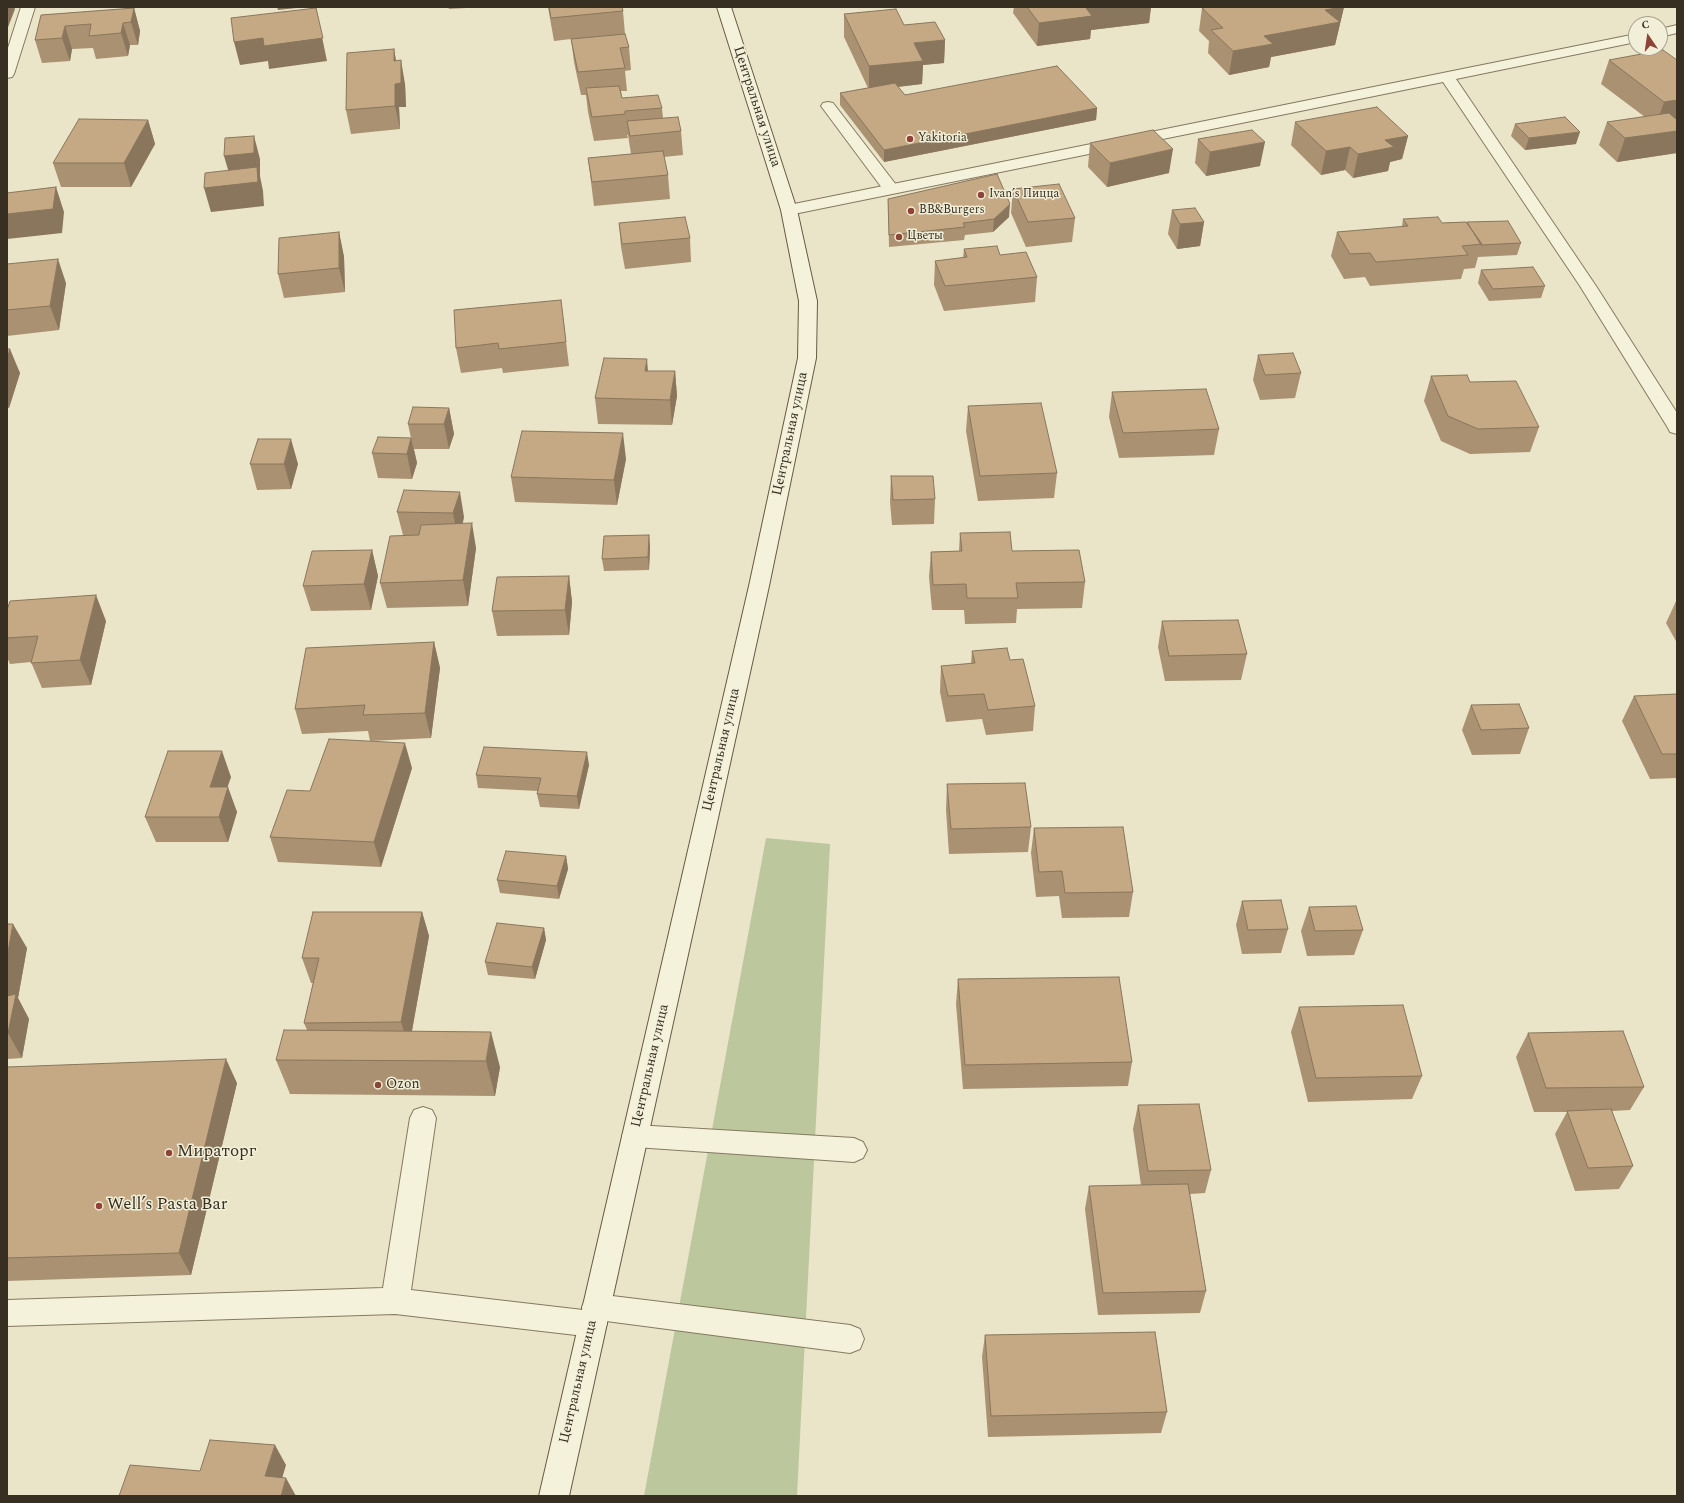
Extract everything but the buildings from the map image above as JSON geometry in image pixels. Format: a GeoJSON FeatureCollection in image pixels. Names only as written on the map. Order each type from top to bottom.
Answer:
{"type":"FeatureCollection","features":[{"type":"Feature","properties":{"kind":"main road"},"geometry":{"type":"LineString","coordinates":[[7,74],[28,7]]}},
{"type":"Feature","properties":{"kind":"main road","name":"Центральная улица"},"geometry":{"type":"LineString","coordinates":[[554,1496],[756,601],[807,358],[808,301],[788,210],[724,7]]}},
{"type":"Feature","properties":{"kind":"main road"},"geometry":{"type":"LineString","coordinates":[[788,210],[1628,40]]}},
{"type":"Feature","properties":{"kind":"main road"},"geometry":{"type":"LineString","coordinates":[[1447,77],[1588,286],[1677,428]]}},
{"type":"Feature","properties":{"kind":"main road"},"geometry":{"type":"LineString","coordinates":[[828,106],[890,189]]}},
{"type":"Feature","properties":{"kind":"main road"},"geometry":{"type":"LineString","coordinates":[[395,1301],[423,1118]]}},
{"type":"Feature","properties":{"kind":"main road"},"geometry":{"type":"LineString","coordinates":[[635,1136],[854,1150]]}},
{"type":"Feature","properties":{"kind":"main road"},"geometry":{"type":"LineString","coordinates":[[7,1313],[395,1301],[594,1315],[850,1339]]}},
{"type":"Feature","properties":{"kind":"green space"},"geometry":{"type":"Polygon","coordinates":[[[766,838],[830,844],[797,1496],[644,1496],[766,838]]]}},
{"type":"Feature","properties":{"kind":"place","name":"Yakitoria"},"geometry":{"type":"Point","coordinates":[910,139]}},
{"type":"Feature","properties":{"kind":"place","name":"Ivan’s Пицца"},"geometry":{"type":"Point","coordinates":[981,195]}},
{"type":"Feature","properties":{"kind":"place","name":"BB&Burgers"},"geometry":{"type":"Point","coordinates":[911,211]}},
{"type":"Feature","properties":{"kind":"place","name":"Цветы"},"geometry":{"type":"Point","coordinates":[899,237]}},
{"type":"Feature","properties":{"kind":"place","name":"Ozon"},"geometry":{"type":"Point","coordinates":[378,1085]}},
{"type":"Feature","properties":{"kind":"place","name":"Мираторг"},"geometry":{"type":"Point","coordinates":[169,1153]}},
{"type":"Feature","properties":{"kind":"place","name":"Well’s Pasta Bar"},"geometry":{"type":"Point","coordinates":[99,1206]}}]}
